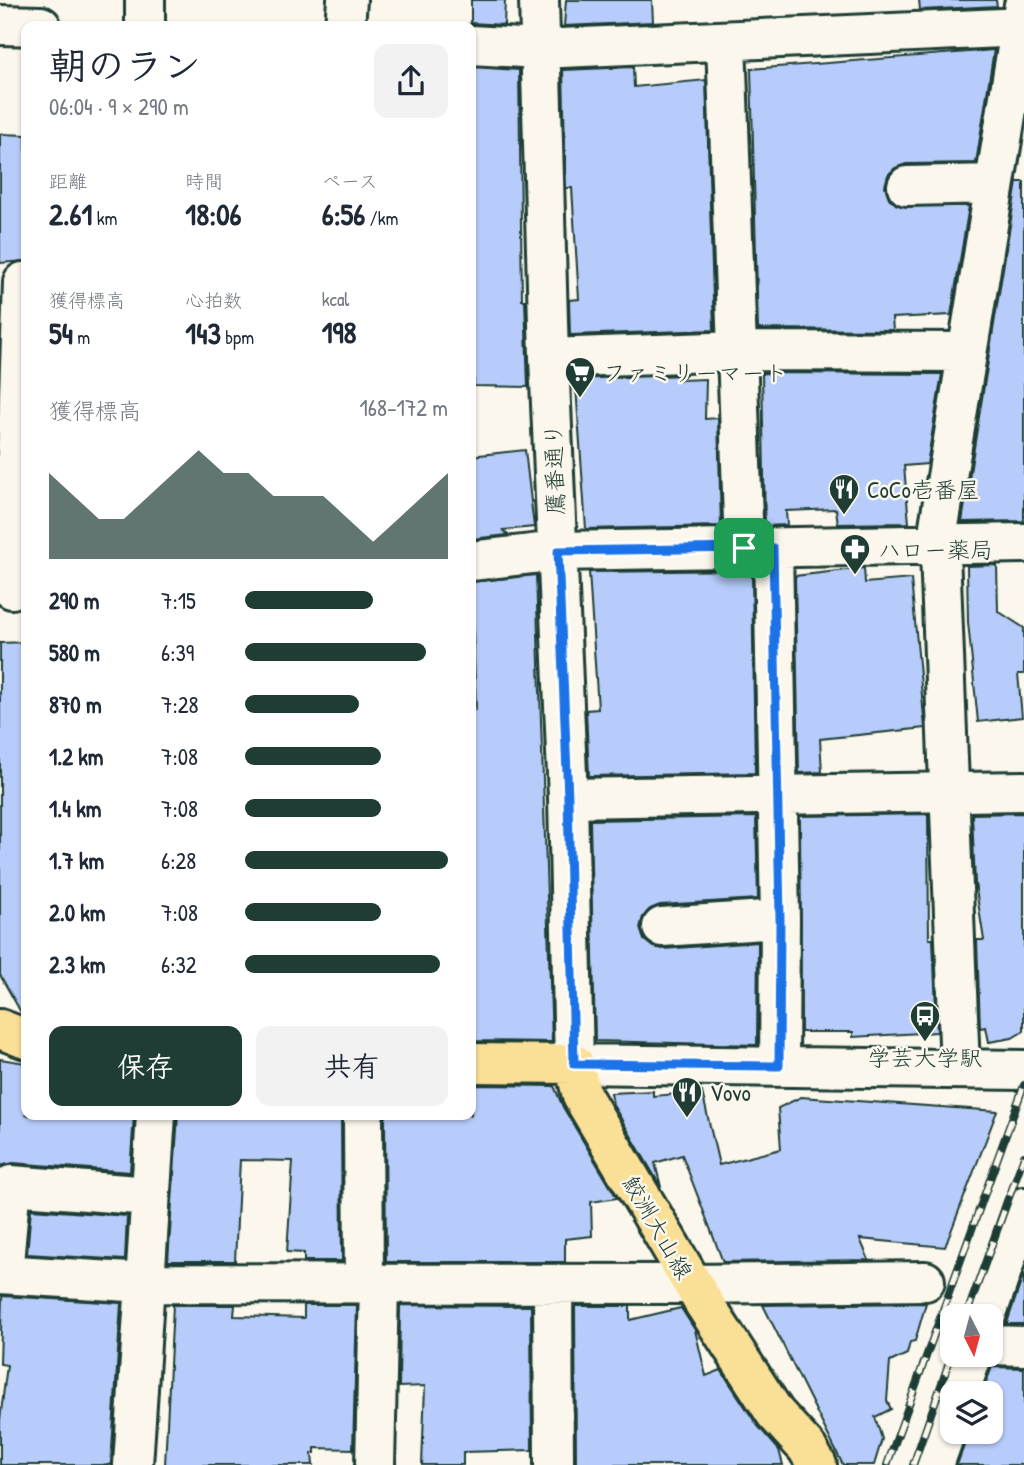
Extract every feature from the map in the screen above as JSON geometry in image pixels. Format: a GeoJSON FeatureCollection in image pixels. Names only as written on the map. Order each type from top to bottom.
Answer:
{"type":"FeatureCollection","features":[{"type":"Feature","properties":{"kind":"main road"},"geometry":{"type":"LineString","coordinates":[[0,1029],[21,1037]]}},
{"type":"Feature","properties":{"kind":"main road"},"geometry":{"type":"LineString","coordinates":[[476,1063],[574,1064]]}},
{"type":"Feature","properties":{"kind":"main road","name":"鮫洲大山線"},"geometry":{"type":"LineString","coordinates":[[574,1064],[582,1096],[692,1284],[775,1413],[807,1448],[817,1465]]}},
{"type":"Feature","properties":{"kind":"street"},"geometry":{"type":"LineString","coordinates":[[145,0],[145,21]]}},
{"type":"Feature","properties":{"kind":"street"},"geometry":{"type":"LineString","coordinates":[[345,21],[347,0]]}},
{"type":"Feature","properties":{"kind":"street","name":"鷹番通り"},"geometry":{"type":"LineString","coordinates":[[540,0],[539,49],[568,798],[574,1064]]}},
{"type":"Feature","properties":{"kind":"street"},"geometry":{"type":"LineString","coordinates":[[476,45],[539,49],[726,41],[1023,20],[939,526],[960,1069]]}},
{"type":"Feature","properties":{"kind":"street"},"geometry":{"type":"LineString","coordinates":[[0,25],[21,26]]}},
{"type":"Feature","properties":{"kind":"street"},"geometry":{"type":"LineString","coordinates":[[726,41],[738,351],[759,548],[776,796],[780,919],[779,1066]]}},
{"type":"Feature","properties":{"kind":"street"},"geometry":{"type":"LineString","coordinates":[[907,186],[994,184]]}},
{"type":"Feature","properties":{"kind":"street"},"geometry":{"type":"LineString","coordinates":[[13,589],[17,282]]}},
{"type":"Feature","properties":{"kind":"street"},"geometry":{"type":"LineString","coordinates":[[549,358],[738,351],[966,352]]}},
{"type":"Feature","properties":{"kind":"street"},"geometry":{"type":"LineString","coordinates":[[476,560],[558,551],[1024,543]]}},
{"type":"Feature","properties":{"kind":"street"},"geometry":{"type":"LineString","coordinates":[[568,798],[948,795],[1024,791]]}},
{"type":"Feature","properties":{"kind":"street"},"geometry":{"type":"LineString","coordinates":[[662,927],[780,919]]}},
{"type":"Feature","properties":{"kind":"street"},"geometry":{"type":"LineString","coordinates":[[574,1064],[1024,1070]]}},
{"type":"Feature","properties":{"kind":"street"},"geometry":{"type":"LineString","coordinates":[[133,1465],[156,1120]]}},
{"type":"Feature","properties":{"kind":"street"},"geometry":{"type":"LineString","coordinates":[[363,1120],[372,1284],[375,1465]]}},
{"type":"Feature","properties":{"kind":"street"},"geometry":{"type":"LineString","coordinates":[[150,1196],[11,1185],[2,1274],[145,1283],[692,1284],[925,1281]]}},
{"type":"Feature","properties":{"kind":"street"},"geometry":{"type":"LineString","coordinates":[[990,1304],[1024,1207]]}},
{"type":"Feature","properties":{"kind":"street"},"geometry":{"type":"LineString","coordinates":[[553,1284],[554,1465]]}},
{"type":"Feature","properties":{"kind":"street"},"geometry":{"type":"LineString","coordinates":[[1003,1345],[1024,1346]]}},
{"type":"Feature","properties":{"kind":"street"},"geometry":{"type":"LineString","coordinates":[[934,1465],[941,1444]]}},
{"type":"Feature","properties":{"kind":"building"},"geometry":{"type":"Polygon","coordinates":[[[471,0],[505,0],[504,25],[471,21],[471,0]]]}},
{"type":"Feature","properties":{"kind":"building"},"geometry":{"type":"Polygon","coordinates":[[[566,0],[652,0],[653,22],[564,26],[566,0]]]}},
{"type":"Feature","properties":{"kind":"building"},"geometry":{"type":"Polygon","coordinates":[[[919,0],[996,0],[997,6],[920,10],[919,0]]]}},
{"type":"Feature","properties":{"kind":"building"},"geometry":{"type":"Polygon","coordinates":[[[994,50],[976,163],[906,164],[895,168],[888,175],[885,186],[889,198],[897,205],[969,206],[951,315],[892,318],[893,330],[758,329],[751,69],[994,50]]]}},
{"type":"Feature","properties":{"kind":"building"},"geometry":{"type":"Polygon","coordinates":[[[476,67],[519,70],[522,300],[525,300],[528,387],[476,386],[476,67]]]}},
{"type":"Feature","properties":{"kind":"building"},"geometry":{"type":"Polygon","coordinates":[[[633,67],[634,87],[706,80],[714,330],[570,335],[569,300],[579,299],[572,188],[566,188],[563,70],[633,67]]]}},
{"type":"Feature","properties":{"kind":"building"},"geometry":{"type":"Polygon","coordinates":[[[0,134],[21,135],[21,261],[0,263],[0,134]]]}},
{"type":"Feature","properties":{"kind":"building"},"geometry":{"type":"Polygon","coordinates":[[[1017,182],[1024,182],[1024,521],[962,522],[1017,182]]]}},
{"type":"Feature","properties":{"kind":"building"},"geometry":{"type":"Polygon","coordinates":[[[762,373],[942,374],[927,464],[904,466],[909,523],[838,524],[836,509],[786,511],[787,525],[765,526],[762,373]]]}},
{"type":"Feature","properties":{"kind":"building"},"geometry":{"type":"Polygon","coordinates":[[[685,375],[681,380],[706,379],[705,419],[718,418],[721,526],[586,529],[576,387],[572,387],[572,379],[685,375]]]}},
{"type":"Feature","properties":{"kind":"building"},"geometry":{"type":"Polygon","coordinates":[[[525,450],[534,527],[503,530],[508,535],[476,538],[476,455],[525,450]]]}},
{"type":"Feature","properties":{"kind":"building"},"geometry":{"type":"Polygon","coordinates":[[[997,565],[998,611],[1024,628],[1024,674],[1018,674],[1022,717],[978,722],[968,622],[967,566],[997,565]]]}},
{"type":"Feature","properties":{"kind":"building"},"geometry":{"type":"Polygon","coordinates":[[[864,568],[865,583],[911,579],[925,728],[820,739],[822,772],[799,773],[795,576],[864,568]]]}},
{"type":"Feature","properties":{"kind":"building"},"geometry":{"type":"Polygon","coordinates":[[[752,570],[755,773],[589,776],[586,710],[598,709],[589,572],[752,570]]]}},
{"type":"Feature","properties":{"kind":"building"},"geometry":{"type":"Polygon","coordinates":[[[536,575],[552,1042],[476,1041],[476,581],[536,575]]]}},
{"type":"Feature","properties":{"kind":"building"},"geometry":{"type":"Polygon","coordinates":[[[21,642],[21,1012],[0,975],[0,643],[21,642]]]}},
{"type":"Feature","properties":{"kind":"building"},"geometry":{"type":"Polygon","coordinates":[[[1024,813],[1024,1031],[1012,1038],[989,1042],[986,1027],[980,1028],[977,940],[984,940],[975,883],[972,814],[1024,813]]]}},
{"type":"Feature","properties":{"kind":"building"},"geometry":{"type":"Polygon","coordinates":[[[928,814],[929,939],[933,939],[937,1032],[853,1037],[853,1032],[801,1032],[800,816],[928,814]]]}},
{"type":"Feature","properties":{"kind":"building"},"geometry":{"type":"Polygon","coordinates":[[[756,817],[758,899],[660,905],[650,909],[643,917],[640,928],[644,940],[653,947],[663,949],[758,942],[757,1045],[595,1041],[590,820],[756,817]]]}},
{"type":"Feature","properties":{"kind":"building"},"geometry":{"type":"Polygon","coordinates":[[[0,1059],[21,1062],[21,1120],[134,1120],[130,1172],[13,1163],[0,1166],[0,1059]]]}},
{"type":"Feature","properties":{"kind":"building"},"geometry":{"type":"Polygon","coordinates":[[[476,1085],[554,1086],[563,1107],[617,1198],[591,1202],[592,1236],[565,1239],[565,1262],[386,1262],[385,1120],[476,1120],[476,1085]]]}},
{"type":"Feature","properties":{"kind":"building"},"geometry":{"type":"Polygon","coordinates":[[[653,1091],[653,1096],[702,1092],[719,1165],[781,1149],[778,1108],[801,1097],[997,1111],[945,1247],[860,1239],[869,1260],[723,1262],[682,1155],[655,1163],[661,1187],[613,1105],[611,1093],[653,1091]]]}},
{"type":"Feature","properties":{"kind":"building"},"geometry":{"type":"Polygon","coordinates":[[[178,1120],[341,1120],[342,1261],[304,1261],[304,1253],[287,1252],[293,1161],[240,1160],[235,1261],[168,1261],[178,1120]]]}},
{"type":"Feature","properties":{"kind":"building"},"geometry":{"type":"Polygon","coordinates":[[[31,1209],[127,1216],[125,1260],[27,1254],[31,1209]]]}},
{"type":"Feature","properties":{"kind":"building"},"geometry":{"type":"Polygon","coordinates":[[[1024,1273],[1024,1324],[1006,1324],[1007,1323],[1024,1273]]]}},
{"type":"Feature","properties":{"kind":"building"},"geometry":{"type":"Polygon","coordinates":[[[2,1296],[121,1303],[111,1465],[0,1465],[0,1420],[7,1365],[0,1364],[2,1296]]]}},
{"type":"Feature","properties":{"kind":"building"},"geometry":{"type":"Polygon","coordinates":[[[926,1303],[915,1341],[910,1342],[907,1354],[890,1362],[887,1401],[891,1409],[875,1417],[882,1439],[874,1465],[843,1465],[763,1305],[926,1303]]]}},
{"type":"Feature","properties":{"kind":"building"},"geometry":{"type":"Polygon","coordinates":[[[173,1305],[235,1305],[234,1316],[304,1318],[304,1305],[357,1305],[353,1449],[315,1448],[315,1453],[312,1453],[313,1465],[165,1465],[173,1305]]]}},
{"type":"Feature","properties":{"kind":"building"},"geometry":{"type":"Polygon","coordinates":[[[400,1305],[531,1306],[532,1450],[463,1452],[463,1465],[422,1465],[425,1386],[399,1387],[400,1305]]]}},
{"type":"Feature","properties":{"kind":"building"},"geometry":{"type":"Polygon","coordinates":[[[575,1306],[630,1306],[630,1320],[681,1308],[695,1330],[706,1376],[721,1370],[757,1425],[779,1450],[783,1465],[576,1465],[575,1306]]]}},
{"type":"Feature","properties":{"kind":"building"},"geometry":{"type":"Polygon","coordinates":[[[992,1367],[1024,1368],[1024,1465],[957,1465],[965,1444],[1003,1444],[1003,1381],[987,1381],[992,1367]]]}},
{"type":"Feature","properties":{"kind":"railway"},"geometry":{"type":"LineString","coordinates":[[887,1465],[1024,1085]]}},
{"type":"Feature","properties":{"kind":"railway"},"geometry":{"type":"LineString","coordinates":[[970,1304],[1024,1156]]}},
{"type":"Feature","properties":{"kind":"railway"},"geometry":{"type":"LineString","coordinates":[[913,1465],[947,1367]]}},
{"type":"Feature","properties":{"kind":"place","name":"ファミリーマート"},"geometry":{"type":"Point","coordinates":[580,399]}},
{"type":"Feature","properties":{"kind":"place","name":"CoCo壱番屋"},"geometry":{"type":"Point","coordinates":[844,516]}},
{"type":"Feature","properties":{"kind":"place","name":"ハロー薬局"},"geometry":{"type":"Point","coordinates":[855,576]}},
{"type":"Feature","properties":{"kind":"place","name":"学芸大学駅"},"geometry":{"type":"Point","coordinates":[925,1043]}},
{"type":"Feature","properties":{"kind":"place","name":"Vovo"},"geometry":{"type":"Point","coordinates":[687,1119]}},
{"type":"Feature","properties":{"kind":"route"},"geometry":{"type":"LineString","coordinates":[[744,548],[773,548],[780,919],[779,1066],[574,1064],[568,798],[558,551],[744,548]]}}]}
